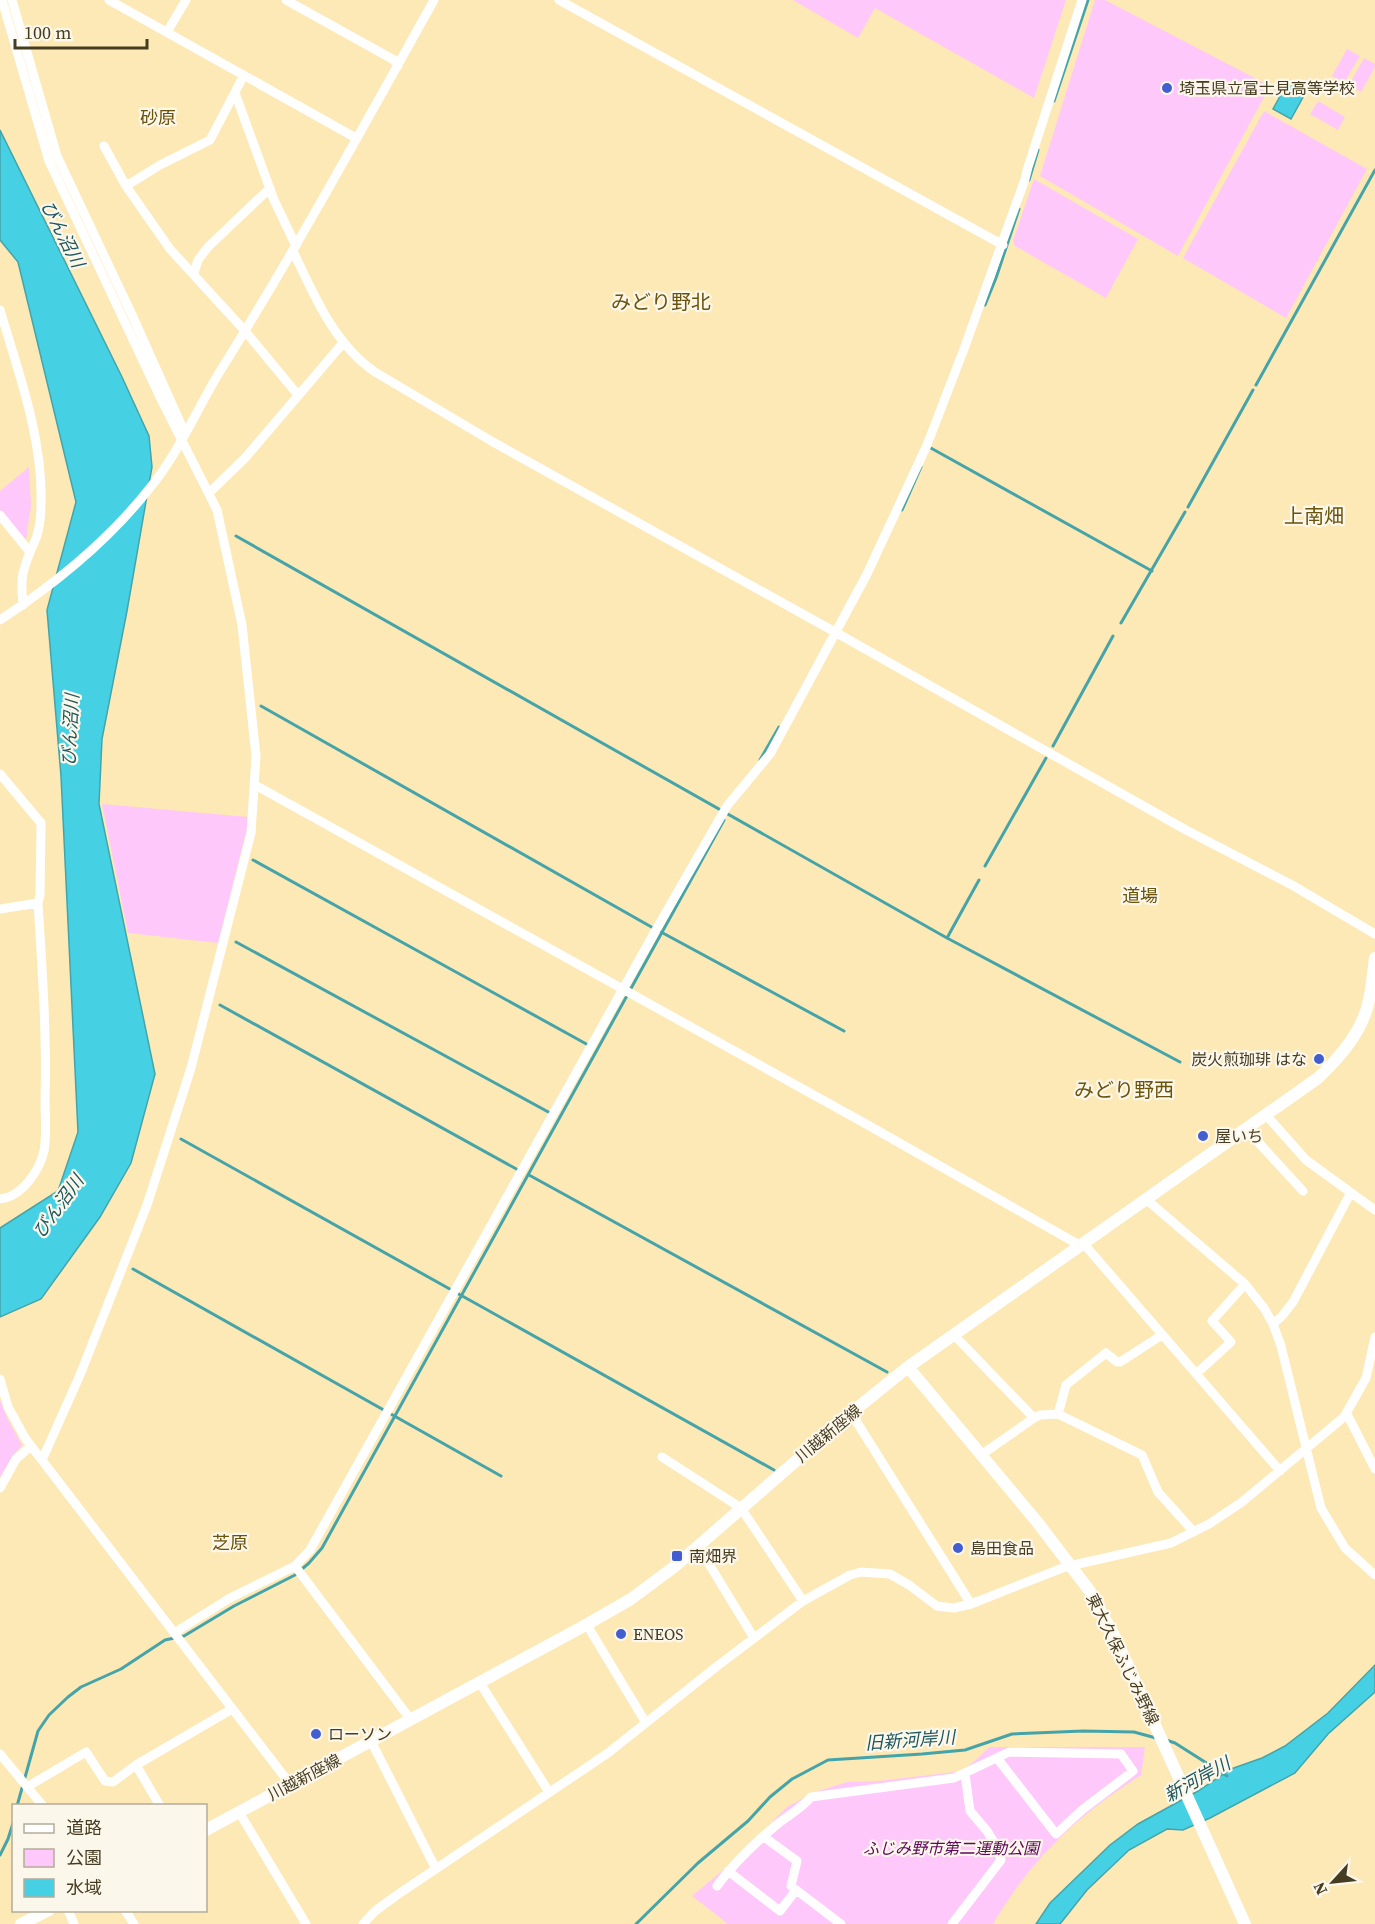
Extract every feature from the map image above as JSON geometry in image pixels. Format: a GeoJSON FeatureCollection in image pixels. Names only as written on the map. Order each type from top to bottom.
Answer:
{"type":"FeatureCollection","features":[{"type":"Feature","properties":{"kind":"main road","name":"川越新座線"},"geometry":{"type":"LineString","coordinates":[[207,1829],[587,1625],[631,1599],[698,1546],[851,1413],[908,1367],[1307,1088],[1337,1059],[1372,1007],[1375,958]]}},
{"type":"Feature","properties":{"kind":"main road","name":"東大久保ふじみ野線"},"geometry":{"type":"LineString","coordinates":[[908,1367],[1072,1565],[1104,1614],[1245,1924]]}},
{"type":"Feature","properties":{"kind":"main road"},"geometry":{"type":"LineString","coordinates":[[21,1924],[47,1912]]}},
{"type":"Feature","properties":{"kind":"street"},"geometry":{"type":"LineString","coordinates":[[2,0],[49,161],[219,515],[242,625],[254,726],[253,823],[188,1078],[147,1205],[80,1375],[42,1460]]}},
{"type":"Feature","properties":{"kind":"street"},"geometry":{"type":"LineString","coordinates":[[12,0],[57,156],[133,316],[183,436]]}},
{"type":"Feature","properties":{"kind":"street"},"geometry":{"type":"LineString","coordinates":[[109,0],[356,138]]}},
{"type":"Feature","properties":{"kind":"street"},"geometry":{"type":"LineString","coordinates":[[167,32],[186,0]]}},
{"type":"Feature","properties":{"kind":"street"},"geometry":{"type":"LineString","coordinates":[[286,0],[394,60],[398,66]]}},
{"type":"Feature","properties":{"kind":"street"},"geometry":{"type":"LineString","coordinates":[[0,620],[36,596],[81,559],[133,509],[162,472],[295,248],[434,0]]}},
{"type":"Feature","properties":{"kind":"street"},"geometry":{"type":"LineString","coordinates":[[559,0],[1003,245]]}},
{"type":"Feature","properties":{"kind":"street"},"geometry":{"type":"LineString","coordinates":[[174,1633],[230,1598],[295,1566],[306,1555],[622,989],[727,806],[770,754],[886,534],[927,445],[1003,245],[1082,0]]}},
{"type":"Feature","properties":{"kind":"street"},"geometry":{"type":"LineString","coordinates":[[126,186],[160,165],[210,140],[244,75]]}},
{"type":"Feature","properties":{"kind":"street"},"geometry":{"type":"LineString","coordinates":[[235,93],[270,188],[326,316],[343,343],[366,366],[493,442],[1186,830],[1292,885],[1375,934]]}},
{"type":"Feature","properties":{"kind":"street"},"geometry":{"type":"LineString","coordinates":[[104,146],[126,186],[170,249],[245,331],[298,395]]}},
{"type":"Feature","properties":{"kind":"street"},"geometry":{"type":"LineString","coordinates":[[194,273],[198,260],[208,247],[270,188]]}},
{"type":"Feature","properties":{"kind":"street"},"geometry":{"type":"LineString","coordinates":[[0,310],[27,402],[38,459],[42,501],[41,516],[22,581],[23,605]]}},
{"type":"Feature","properties":{"kind":"street"},"geometry":{"type":"LineString","coordinates":[[209,493],[245,458],[343,343]]}},
{"type":"Feature","properties":{"kind":"street"},"geometry":{"type":"LineString","coordinates":[[0,515],[29,551]]}},
{"type":"Feature","properties":{"kind":"street"},"geometry":{"type":"LineString","coordinates":[[0,774],[42,823],[38,903],[46,1033],[44,1150],[30,1180],[12,1195],[0,1199]]}},
{"type":"Feature","properties":{"kind":"street"},"geometry":{"type":"LineString","coordinates":[[255,785],[1082,1245],[1280,1472]]}},
{"type":"Feature","properties":{"kind":"street"},"geometry":{"type":"LineString","coordinates":[[0,909],[38,903]]}},
{"type":"Feature","properties":{"kind":"street"},"geometry":{"type":"LineString","coordinates":[[1267,1116],[1306,1160],[1375,1210]]}},
{"type":"Feature","properties":{"kind":"street"},"geometry":{"type":"LineString","coordinates":[[1247,1130],[1303,1191]]}},
{"type":"Feature","properties":{"kind":"street"},"geometry":{"type":"LineString","coordinates":[[1273,1323],[1282,1317],[1293,1302],[1350,1194]]}},
{"type":"Feature","properties":{"kind":"street"},"geometry":{"type":"LineString","coordinates":[[1147,1200],[1245,1284],[1264,1308],[1273,1323],[1281,1346],[1305,1450],[1326,1519],[1345,1548],[1375,1575]]}},
{"type":"Feature","properties":{"kind":"street"},"geometry":{"type":"LineString","coordinates":[[1196,1374],[1231,1342],[1212,1321],[1245,1284]]}},
{"type":"Feature","properties":{"kind":"street"},"geometry":{"type":"LineString","coordinates":[[954,1335],[1034,1418]]}},
{"type":"Feature","properties":{"kind":"street"},"geometry":{"type":"LineString","coordinates":[[1058,1413],[1066,1384],[1106,1353],[1120,1362],[1162,1335]]}},
{"type":"Feature","properties":{"kind":"street"},"geometry":{"type":"LineString","coordinates":[[363,1924],[382,1906],[608,1753],[803,1601],[850,1575],[861,1572],[890,1574],[938,1606],[954,1608],[971,1604],[1072,1565],[1171,1543],[1194,1532],[1231,1510],[1280,1472],[1347,1414],[1366,1378],[1375,1337]]}},
{"type":"Feature","properties":{"kind":"street"},"geometry":{"type":"LineString","coordinates":[[0,1379],[11,1413],[31,1446],[290,1785]]}},
{"type":"Feature","properties":{"kind":"street"},"geometry":{"type":"LineString","coordinates":[[851,1413],[971,1604]]}},
{"type":"Feature","properties":{"kind":"street"},"geometry":{"type":"LineString","coordinates":[[981,1455],[1034,1418],[1058,1413],[1142,1455],[1158,1492],[1194,1532]]}},
{"type":"Feature","properties":{"kind":"street"},"geometry":{"type":"LineString","coordinates":[[1347,1414],[1375,1468]]}},
{"type":"Feature","properties":{"kind":"street"},"geometry":{"type":"LineString","coordinates":[[0,1488],[16,1459],[31,1446]]}},
{"type":"Feature","properties":{"kind":"street"},"geometry":{"type":"LineString","coordinates":[[662,1457],[741,1508],[803,1601]]}},
{"type":"Feature","properties":{"kind":"street"},"geometry":{"type":"LineString","coordinates":[[698,1546],[754,1638]]}},
{"type":"Feature","properties":{"kind":"street"},"geometry":{"type":"LineString","coordinates":[[295,1566],[411,1720]]}},
{"type":"Feature","properties":{"kind":"street"},"geometry":{"type":"LineString","coordinates":[[587,1625],[646,1723]]}},
{"type":"Feature","properties":{"kind":"street"},"geometry":{"type":"LineString","coordinates":[[480,1683],[549,1792]]}},
{"type":"Feature","properties":{"kind":"street"},"geometry":{"type":"LineString","coordinates":[[27,1787],[86,1752],[105,1781],[113,1782],[136,1765],[232,1709]]}},
{"type":"Feature","properties":{"kind":"street"},"geometry":{"type":"LineString","coordinates":[[371,1741],[436,1869]]}},
{"type":"Feature","properties":{"kind":"street"},"geometry":{"type":"LineString","coordinates":[[717,1886],[728,1871],[776,1825],[806,1804],[811,1797],[954,1778],[1009,1752],[1121,1754],[1133,1771],[1082,1810],[1056,1834],[997,1758]]}},
{"type":"Feature","properties":{"kind":"street"},"geometry":{"type":"LineString","coordinates":[[0,1754],[41,1804]]}},
{"type":"Feature","properties":{"kind":"street"},"geometry":{"type":"LineString","coordinates":[[136,1765],[159,1804]]}},
{"type":"Feature","properties":{"kind":"street"},"geometry":{"type":"LineString","coordinates":[[952,1924],[1001,1860],[997,1847],[987,1831],[970,1811],[965,1774]]}},
{"type":"Feature","properties":{"kind":"street"},"geometry":{"type":"LineString","coordinates":[[238,1812],[306,1924]]}},
{"type":"Feature","properties":{"kind":"street"},"geometry":{"type":"LineString","coordinates":[[764,1837],[796,1861],[791,1886],[841,1924]]}},
{"type":"Feature","properties":{"kind":"street"},"geometry":{"type":"LineString","coordinates":[[728,1871],[780,1911],[796,1890]]}},
{"type":"Feature","properties":{"kind":"green space"},"geometry":{"type":"Polygon","coordinates":[[[793,0],[1066,0],[1034,98],[875,8],[858,38],[793,0]]]}},
{"type":"Feature","properties":{"kind":"green space","name":"埼玉県立富士見高等学校"},"geometry":{"type":"Polygon","coordinates":[[[1095,0],[1105,0],[1270,86],[1178,256],[1040,176],[1095,0]]]}},
{"type":"Feature","properties":{"kind":"green space"},"geometry":{"type":"Polygon","coordinates":[[[1347,49],[1360,56],[1344,83],[1332,76],[1347,49]]]}},
{"type":"Feature","properties":{"kind":"green space"},"geometry":{"type":"Polygon","coordinates":[[[1364,58],[1375,64],[1375,67],[1361,92],[1349,85],[1364,58]]]}},
{"type":"Feature","properties":{"kind":"green space"},"geometry":{"type":"Polygon","coordinates":[[[1318,101],[1345,117],[1338,130],[1310,114],[1318,101]]]}},
{"type":"Feature","properties":{"kind":"green space"},"geometry":{"type":"Polygon","coordinates":[[[1264,111],[1367,169],[1286,318],[1183,258],[1264,111]]]}},
{"type":"Feature","properties":{"kind":"green space"},"geometry":{"type":"Polygon","coordinates":[[[1034,179],[1138,239],[1106,298],[1015,246],[1013,241],[1034,179]]]}},
{"type":"Feature","properties":{"kind":"green space"},"geometry":{"type":"Polygon","coordinates":[[[29,467],[31,506],[26,540],[0,510],[0,491],[29,467]]]}},
{"type":"Feature","properties":{"kind":"green space"},"geometry":{"type":"Polygon","coordinates":[[[102,804],[248,817],[218,943],[128,933],[102,804]]]}},
{"type":"Feature","properties":{"kind":"green space"},"geometry":{"type":"Polygon","coordinates":[[[0,1400],[22,1445],[0,1477],[0,1400]]]}},
{"type":"Feature","properties":{"kind":"green space","name":"ふじみ野市第二運動公園"},"geometry":{"type":"Polygon","coordinates":[[[990,1747],[1145,1747],[1141,1775],[1097,1806],[1058,1840],[1023,1879],[993,1924],[728,1924],[692,1896],[728,1866],[787,1807],[815,1792],[847,1782],[879,1781],[963,1771],[990,1747]]]}},
{"type":"Feature","properties":{"kind":"water"},"geometry":{"type":"Polygon","coordinates":[[[1289,80],[1307,90],[1291,119],[1273,109],[1289,80]]]}},
{"type":"Feature","properties":{"kind":"water","name":"びん沼川"},"geometry":{"type":"Polygon","coordinates":[[[0,130],[149,436],[152,467],[102,739],[99,804],[155,1074],[131,1163],[100,1217],[41,1299],[0,1317],[0,1228],[58,1191],[78,1132],[61,776],[47,610],[76,502],[18,262],[0,240],[0,130]]]}},
{"type":"Feature","properties":{"kind":"water"},"geometry":{"type":"Polygon","coordinates":[[[1375,1665],[1375,1692],[1328,1734],[1295,1773],[1210,1818],[1183,1830],[1167,1829],[1129,1850],[1087,1890],[1060,1924],[1036,1924],[1050,1903],[1110,1845],[1138,1824],[1198,1791],[1231,1769],[1262,1758],[1285,1746],[1328,1713],[1375,1665]]]}},
{"type":"Feature","properties":{"kind":"waterway"},"geometry":{"type":"LineString","coordinates":[[1054,101],[1088,0]]}},
{"type":"Feature","properties":{"kind":"waterway"},"geometry":{"type":"LineString","coordinates":[[1029,180],[1038,150]]}},
{"type":"Feature","properties":{"kind":"waterway"},"geometry":{"type":"LineString","coordinates":[[1256,385],[1375,170]]}},
{"type":"Feature","properties":{"kind":"waterway"},"geometry":{"type":"LineString","coordinates":[[985,305],[1019,209]]}},
{"type":"Feature","properties":{"kind":"waterway"},"geometry":{"type":"LineString","coordinates":[[1188,507],[1253,390]]}},
{"type":"Feature","properties":{"kind":"waterway"},"geometry":{"type":"LineString","coordinates":[[929,447],[1152,571]]}},
{"type":"Feature","properties":{"kind":"waterway"},"geometry":{"type":"LineString","coordinates":[[902,510],[921,467]]}},
{"type":"Feature","properties":{"kind":"waterway"},"geometry":{"type":"LineString","coordinates":[[1121,623],[1185,512]]}},
{"type":"Feature","properties":{"kind":"waterway"},"geometry":{"type":"LineString","coordinates":[[236,536],[947,938],[1180,1062]]}},
{"type":"Feature","properties":{"kind":"waterway"},"geometry":{"type":"LineString","coordinates":[[1053,746],[1113,636]]}},
{"type":"Feature","properties":{"kind":"waterway"},"geometry":{"type":"LineString","coordinates":[[261,706],[655,929]]}},
{"type":"Feature","properties":{"kind":"waterway"},"geometry":{"type":"LineString","coordinates":[[760,760],[779,727]]}},
{"type":"Feature","properties":{"kind":"waterway"},"geometry":{"type":"LineString","coordinates":[[985,866],[1046,758]]}},
{"type":"Feature","properties":{"kind":"waterway"},"geometry":{"type":"LineString","coordinates":[[18,1804],[38,1731],[49,1715],[68,1697],[81,1687],[121,1669],[165,1640],[184,1636],[234,1606],[295,1575],[322,1548],[724,820]]}},
{"type":"Feature","properties":{"kind":"waterway"},"geometry":{"type":"LineString","coordinates":[[253,860],[590,1046]]}},
{"type":"Feature","properties":{"kind":"waterway"},"geometry":{"type":"LineString","coordinates":[[947,938],[979,880]]}},
{"type":"Feature","properties":{"kind":"waterway"},"geometry":{"type":"LineString","coordinates":[[661,932],[844,1031]]}},
{"type":"Feature","properties":{"kind":"waterway"},"geometry":{"type":"LineString","coordinates":[[236,942],[552,1114]]}},
{"type":"Feature","properties":{"kind":"waterway"},"geometry":{"type":"LineString","coordinates":[[220,1005],[520,1171]]}},
{"type":"Feature","properties":{"kind":"waterway"},"geometry":{"type":"LineString","coordinates":[[181,1139],[774,1470]]}},
{"type":"Feature","properties":{"kind":"waterway"},"geometry":{"type":"LineString","coordinates":[[529,1175],[887,1372]]}},
{"type":"Feature","properties":{"kind":"waterway"},"geometry":{"type":"LineString","coordinates":[[133,1269],[501,1476]]}},
{"type":"Feature","properties":{"kind":"waterway","name":"旧新河岸川"},"geometry":{"type":"LineString","coordinates":[[636,1924],[698,1863],[748,1821],[770,1797],[792,1779],[828,1760],[965,1750],[1012,1734],[1083,1731],[1134,1732],[1156,1738]]}},
{"type":"Feature","properties":{"kind":"waterway","name":"旧新河岸川"},"geometry":{"type":"LineString","coordinates":[[1166,1740],[1175,1743],[1227,1776]]}},
{"type":"Feature","properties":{"kind":"waterway"},"geometry":{"type":"LineString","coordinates":[[0,1855],[12,1826]]}},
{"type":"Feature","properties":{"kind":"place","name":"埼玉県立富士見高等学校"},"geometry":{"type":"Point","coordinates":[1167,88]}},
{"type":"Feature","properties":{"kind":"place","name":"炭火煎珈琲 はな"},"geometry":{"type":"Point","coordinates":[1319,1059]}},
{"type":"Feature","properties":{"kind":"place","name":"屋いち"},"geometry":{"type":"Point","coordinates":[1203,1136]}},
{"type":"Feature","properties":{"kind":"place","name":"島田食品"},"geometry":{"type":"Point","coordinates":[958,1548]}},
{"type":"Feature","properties":{"kind":"place","name":"南畑界"},"geometry":{"type":"Point","coordinates":[677,1556]}},
{"type":"Feature","properties":{"kind":"place","name":"ENEOS"},"geometry":{"type":"Point","coordinates":[621,1634]}},
{"type":"Feature","properties":{"kind":"place","name":"ローソン"},"geometry":{"type":"Point","coordinates":[316,1734]}},
{"type":"Feature","properties":{"kind":"district","name":"砂原"},"geometry":{"type":"Point","coordinates":[158,117]}},
{"type":"Feature","properties":{"kind":"district","name":"みどり野北"},"geometry":{"type":"Point","coordinates":[661,302]}},
{"type":"Feature","properties":{"kind":"district","name":"上南畑"},"geometry":{"type":"Point","coordinates":[1314,516]}},
{"type":"Feature","properties":{"kind":"district","name":"道場"},"geometry":{"type":"Point","coordinates":[1140,895]}},
{"type":"Feature","properties":{"kind":"district","name":"みどり野西"},"geometry":{"type":"Point","coordinates":[1124,1090]}},
{"type":"Feature","properties":{"kind":"district","name":"芝原"},"geometry":{"type":"Point","coordinates":[230,1542]}},
{"type":"Feature","properties":{"kind":"water label","name":"新河岸川"},"geometry":{"type":"Point","coordinates":[1197,1779]}}]}
